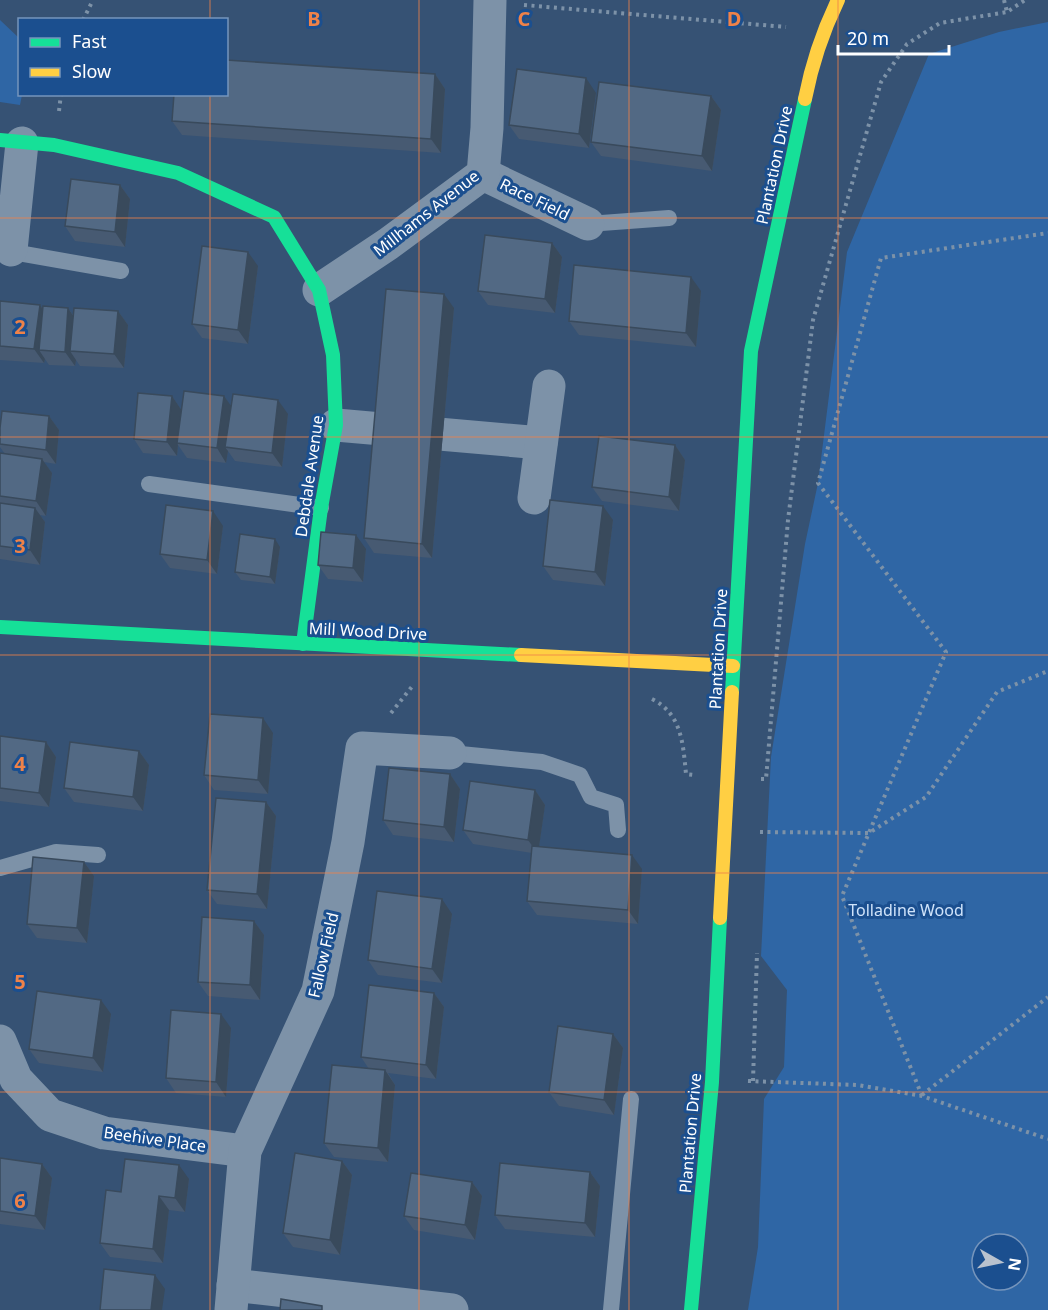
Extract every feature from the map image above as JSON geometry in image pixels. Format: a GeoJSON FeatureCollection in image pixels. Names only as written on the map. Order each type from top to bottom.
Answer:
{"type":"FeatureCollection","features":[{"type":"Feature","properties":{"kind":"street","name":"Plantation Drive"},"geometry":{"type":"LineString","coordinates":[[691,1310],[712,1082],[752,351],[811,68],[823,30],[838,0]]}},
{"type":"Feature","properties":{"kind":"street","name":"Millhams Avenue"},"geometry":{"type":"LineString","coordinates":[[319,290],[388,244],[483,174],[487,128],[490,1]]}},
{"type":"Feature","properties":{"kind":"street"},"geometry":{"type":"LineString","coordinates":[[5,251],[11,142]]}},
{"type":"Feature","properties":{"kind":"street","name":"Debdale Avenue"},"geometry":{"type":"LineString","coordinates":[[11,142],[54,145],[178,173],[274,217],[319,290],[333,355],[336,425],[321,508],[303,644]]}},
{"type":"Feature","properties":{"kind":"street","name":"Race Field"},"geometry":{"type":"LineString","coordinates":[[483,174],[588,224]]}},
{"type":"Feature","properties":{"kind":"street"},"geometry":{"type":"LineString","coordinates":[[534,498],[549,386]]}},
{"type":"Feature","properties":{"kind":"street"},"geometry":{"type":"LineString","coordinates":[[336,425],[541,443]]}},
{"type":"Feature","properties":{"kind":"street","name":"Mill Wood Drive"},"geometry":{"type":"LineString","coordinates":[[0,627],[734,666]]}},
{"type":"Feature","properties":{"kind":"street","name":"Fallow Field"},"geometry":{"type":"LineString","coordinates":[[232,1297],[245,1151],[318,991],[348,842],[362,748],[450,753]]}},
{"type":"Feature","properties":{"kind":"street","name":"Beehive Place"},"geometry":{"type":"LineString","coordinates":[[0,1041],[16,1079],[50,1115],[104,1133],[245,1151]]}},
{"type":"Feature","properties":{"kind":"street"},"geometry":{"type":"LineString","coordinates":[[232,1297],[452,1310]]}},
{"type":"Feature","properties":{"kind":"lane"},"geometry":{"type":"LineString","coordinates":[[588,224],[669,218]]}},
{"type":"Feature","properties":{"kind":"lane"},"geometry":{"type":"LineString","coordinates":[[5,251],[121,271]]}},
{"type":"Feature","properties":{"kind":"lane"},"geometry":{"type":"LineString","coordinates":[[148,484],[321,508]]}},
{"type":"Feature","properties":{"kind":"lane"},"geometry":{"type":"LineString","coordinates":[[450,753],[542,762],[580,775],[591,797],[616,804],[618,830]]}},
{"type":"Feature","properties":{"kind":"lane"},"geometry":{"type":"LineString","coordinates":[[0,868],[56,852],[98,855]]}},
{"type":"Feature","properties":{"kind":"lane"},"geometry":{"type":"LineString","coordinates":[[611,1310],[631,1099]]}},
{"type":"Feature","properties":{"kind":"path"},"geometry":{"type":"LineString","coordinates":[[84,18],[93,0]]}},
{"type":"Feature","properties":{"kind":"path"},"geometry":{"type":"LineString","coordinates":[[1004,0],[1007,12]]}},
{"type":"Feature","properties":{"kind":"path"},"geometry":{"type":"LineString","coordinates":[[647,696],[665,705],[681,734],[686,774],[766,779],[788,520],[813,320],[881,82],[907,44],[940,23],[1007,12],[1025,0]]}},
{"type":"Feature","properties":{"kind":"path"},"geometry":{"type":"LineString","coordinates":[[490,1],[823,30]]}},
{"type":"Feature","properties":{"kind":"path"},"geometry":{"type":"LineString","coordinates":[[922,1096],[842,896],[946,652],[818,483],[881,258],[1048,233]]}},
{"type":"Feature","properties":{"kind":"path"},"geometry":{"type":"LineString","coordinates":[[760,832],[869,832],[926,797],[997,692],[1048,671]]}},
{"type":"Feature","properties":{"kind":"path"},"geometry":{"type":"LineString","coordinates":[[405,680],[417,681]]}},
{"type":"Feature","properties":{"kind":"path"},"geometry":{"type":"LineString","coordinates":[[922,1096],[1048,997]]}},
{"type":"Feature","properties":{"kind":"path"},"geometry":{"type":"LineString","coordinates":[[712,1082],[857,1086],[922,1096],[1048,1139]]}},
{"type":"Feature","properties":{"kind":"green space"},"geometry":{"type":"Polygon","coordinates":[[[0,20],[18,37],[18,96],[22,96],[20,105],[0,102],[0,20]]]}},
{"type":"Feature","properties":{"kind":"green space","name":"Tolladine Wood"},"geometry":{"type":"Polygon","coordinates":[[[1048,22],[1048,1310],[748,1310],[758,1247],[764,1099],[784,1067],[787,990],[761,956],[771,757],[805,544],[818,483],[847,252],[929,54],[999,32],[1048,22]]]}},
{"type":"Feature","properties":{"kind":"building"},"geometry":{"type":"Polygon","coordinates":[[[228,60],[435,74],[431,139],[172,121],[174,96],[228,96],[228,60]]]}},
{"type":"Feature","properties":{"kind":"building"},"geometry":{"type":"Polygon","coordinates":[[[517,69],[586,78],[579,134],[509,125],[517,69]]]}},
{"type":"Feature","properties":{"kind":"building"},"geometry":{"type":"Polygon","coordinates":[[[599,82],[711,96],[702,156],[591,142],[599,82]]]}},
{"type":"Feature","properties":{"kind":"building"},"geometry":{"type":"Polygon","coordinates":[[[71,179],[120,185],[115,232],[65,226],[71,179]]]}},
{"type":"Feature","properties":{"kind":"building"},"geometry":{"type":"Polygon","coordinates":[[[485,235],[552,243],[545,299],[478,291],[485,235]]]}},
{"type":"Feature","properties":{"kind":"building"},"geometry":{"type":"Polygon","coordinates":[[[202,246],[248,252],[238,330],[192,324],[202,246]]]}},
{"type":"Feature","properties":{"kind":"building"},"geometry":{"type":"Polygon","coordinates":[[[574,265],[691,277],[686,333],[569,321],[574,265]]]}},
{"type":"Feature","properties":{"kind":"building"},"geometry":{"type":"Polygon","coordinates":[[[386,289],[444,294],[422,544],[364,538],[386,289]]]}},
{"type":"Feature","properties":{"kind":"building"},"geometry":{"type":"Polygon","coordinates":[[[0,301],[40,305],[34,349],[0,346],[0,301]]]}},
{"type":"Feature","properties":{"kind":"building"},"geometry":{"type":"Polygon","coordinates":[[[43,306],[68,308],[65,352],[39,350],[43,306]]]}},
{"type":"Feature","properties":{"kind":"building"},"geometry":{"type":"Polygon","coordinates":[[[74,308],[118,311],[114,354],[70,351],[74,308]]]}},
{"type":"Feature","properties":{"kind":"building"},"geometry":{"type":"Polygon","coordinates":[[[184,391],[224,396],[217,448],[177,443],[184,391]]]}},
{"type":"Feature","properties":{"kind":"building"},"geometry":{"type":"Polygon","coordinates":[[[138,393],[172,396],[167,442],[134,439],[138,393]]]}},
{"type":"Feature","properties":{"kind":"building"},"geometry":{"type":"Polygon","coordinates":[[[233,394],[278,400],[272,453],[225,447],[233,394]]]}},
{"type":"Feature","properties":{"kind":"building"},"geometry":{"type":"Polygon","coordinates":[[[2,411],[49,416],[46,450],[0,444],[2,411]]]}},
{"type":"Feature","properties":{"kind":"building"},"geometry":{"type":"Polygon","coordinates":[[[599,436],[675,445],[669,497],[592,487],[599,436]]]}},
{"type":"Feature","properties":{"kind":"building"},"geometry":{"type":"Polygon","coordinates":[[[0,453],[42,459],[36,501],[0,496],[0,453]]]}},
{"type":"Feature","properties":{"kind":"building"},"geometry":{"type":"Polygon","coordinates":[[[550,500],[603,506],[595,572],[543,566],[550,500]]]}},
{"type":"Feature","properties":{"kind":"building"},"geometry":{"type":"Polygon","coordinates":[[[0,503],[35,508],[30,550],[0,546],[0,503]]]}},
{"type":"Feature","properties":{"kind":"building"},"geometry":{"type":"Polygon","coordinates":[[[166,505],[213,511],[207,560],[160,554],[166,505]]]}},
{"type":"Feature","properties":{"kind":"building"},"geometry":{"type":"Polygon","coordinates":[[[321,532],[356,535],[353,568],[318,565],[321,532]]]}},
{"type":"Feature","properties":{"kind":"building"},"geometry":{"type":"Polygon","coordinates":[[[240,534],[275,539],[270,577],[235,572],[240,534]]]}},
{"type":"Feature","properties":{"kind":"building"},"geometry":{"type":"Polygon","coordinates":[[[210,714],[263,718],[258,780],[204,775],[210,714]]]}},
{"type":"Feature","properties":{"kind":"building"},"geometry":{"type":"Polygon","coordinates":[[[0,736],[46,742],[39,793],[0,788],[0,736]]]}},
{"type":"Feature","properties":{"kind":"building"},"geometry":{"type":"Polygon","coordinates":[[[70,742],[139,751],[133,797],[64,788],[70,742]]]}},
{"type":"Feature","properties":{"kind":"building"},"geometry":{"type":"Polygon","coordinates":[[[389,768],[450,774],[444,827],[383,820],[389,768]]]}},
{"type":"Feature","properties":{"kind":"building"},"geometry":{"type":"Polygon","coordinates":[[[470,781],[535,790],[528,840],[463,830],[470,781]]]}},
{"type":"Feature","properties":{"kind":"building"},"geometry":{"type":"Polygon","coordinates":[[[216,798],[266,802],[257,894],[207,890],[216,798]]]}},
{"type":"Feature","properties":{"kind":"building"},"geometry":{"type":"Polygon","coordinates":[[[532,846],[632,855],[628,910],[527,901],[532,846]]]}},
{"type":"Feature","properties":{"kind":"building"},"geometry":{"type":"Polygon","coordinates":[[[33,857],[84,862],[77,928],[27,924],[33,857]]]}},
{"type":"Feature","properties":{"kind":"building"},"geometry":{"type":"Polygon","coordinates":[[[377,891],[442,899],[432,969],[368,960],[377,891]]]}},
{"type":"Feature","properties":{"kind":"building"},"geometry":{"type":"Polygon","coordinates":[[[202,917],[254,921],[250,985],[198,982],[202,917]]]}},
{"type":"Feature","properties":{"kind":"building"},"geometry":{"type":"Polygon","coordinates":[[[369,985],[434,993],[426,1065],[361,1057],[369,985]]]}},
{"type":"Feature","properties":{"kind":"building"},"geometry":{"type":"Polygon","coordinates":[[[37,991],[101,1000],[93,1058],[29,1049],[37,991]]]}},
{"type":"Feature","properties":{"kind":"building"},"geometry":{"type":"Polygon","coordinates":[[[171,1010],[221,1014],[216,1082],[166,1078],[171,1010]]]}},
{"type":"Feature","properties":{"kind":"building"},"geometry":{"type":"Polygon","coordinates":[[[558,1026],[613,1034],[604,1100],[549,1092],[558,1026]]]}},
{"type":"Feature","properties":{"kind":"building"},"geometry":{"type":"Polygon","coordinates":[[[332,1065],[385,1070],[378,1148],[324,1143],[332,1065]]]}},
{"type":"Feature","properties":{"kind":"building"},"geometry":{"type":"Polygon","coordinates":[[[295,1153],[342,1161],[330,1240],[283,1233],[295,1153]]]}},
{"type":"Feature","properties":{"kind":"building"},"geometry":{"type":"Polygon","coordinates":[[[0,1158],[42,1164],[35,1216],[0,1211],[0,1158]]]}},
{"type":"Feature","properties":{"kind":"building"},"geometry":{"type":"Polygon","coordinates":[[[125,1159],[179,1165],[175,1198],[159,1196],[153,1249],[100,1243],[106,1190],[121,1192],[125,1159]]]}},
{"type":"Feature","properties":{"kind":"building"},"geometry":{"type":"Polygon","coordinates":[[[500,1163],[590,1172],[585,1223],[495,1215],[500,1163]]]}},
{"type":"Feature","properties":{"kind":"building"},"geometry":{"type":"Polygon","coordinates":[[[411,1173],[472,1182],[465,1225],[404,1216],[411,1173]]]}},
{"type":"Feature","properties":{"kind":"building"},"geometry":{"type":"Polygon","coordinates":[[[104,1269],[155,1275],[151,1310],[100,1310],[104,1269]]]}},
{"type":"Feature","properties":{"kind":"building"},"geometry":{"type":"Polygon","coordinates":[[[281,1299],[322,1306],[322,1310],[280,1310],[281,1299]]]}},
{"type":"Feature","properties":{"kind":"traffic: fast"},"geometry":{"type":"LineString","coordinates":[[732,692],[751,351],[805,99]]}},
{"type":"Feature","properties":{"kind":"traffic: fast"},"geometry":{"type":"LineString","coordinates":[[0,140],[54,145],[178,173],[274,217],[319,290],[333,355],[336,425],[321,508],[303,644]]}},
{"type":"Feature","properties":{"kind":"traffic: fast"},"geometry":{"type":"LineString","coordinates":[[0,627],[521,655]]}},
{"type":"Feature","properties":{"kind":"traffic: fast"},"geometry":{"type":"LineString","coordinates":[[691,1310],[712,1082],[720,918]]}},
{"type":"Feature","properties":{"kind":"traffic: slow"},"geometry":{"type":"LineString","coordinates":[[805,99],[818,48],[838,0]]}},
{"type":"Feature","properties":{"kind":"traffic: slow"},"geometry":{"type":"LineString","coordinates":[[521,655],[733,666]]}},
{"type":"Feature","properties":{"kind":"traffic: slow"},"geometry":{"type":"LineString","coordinates":[[720,918],[732,692]]}}]}
